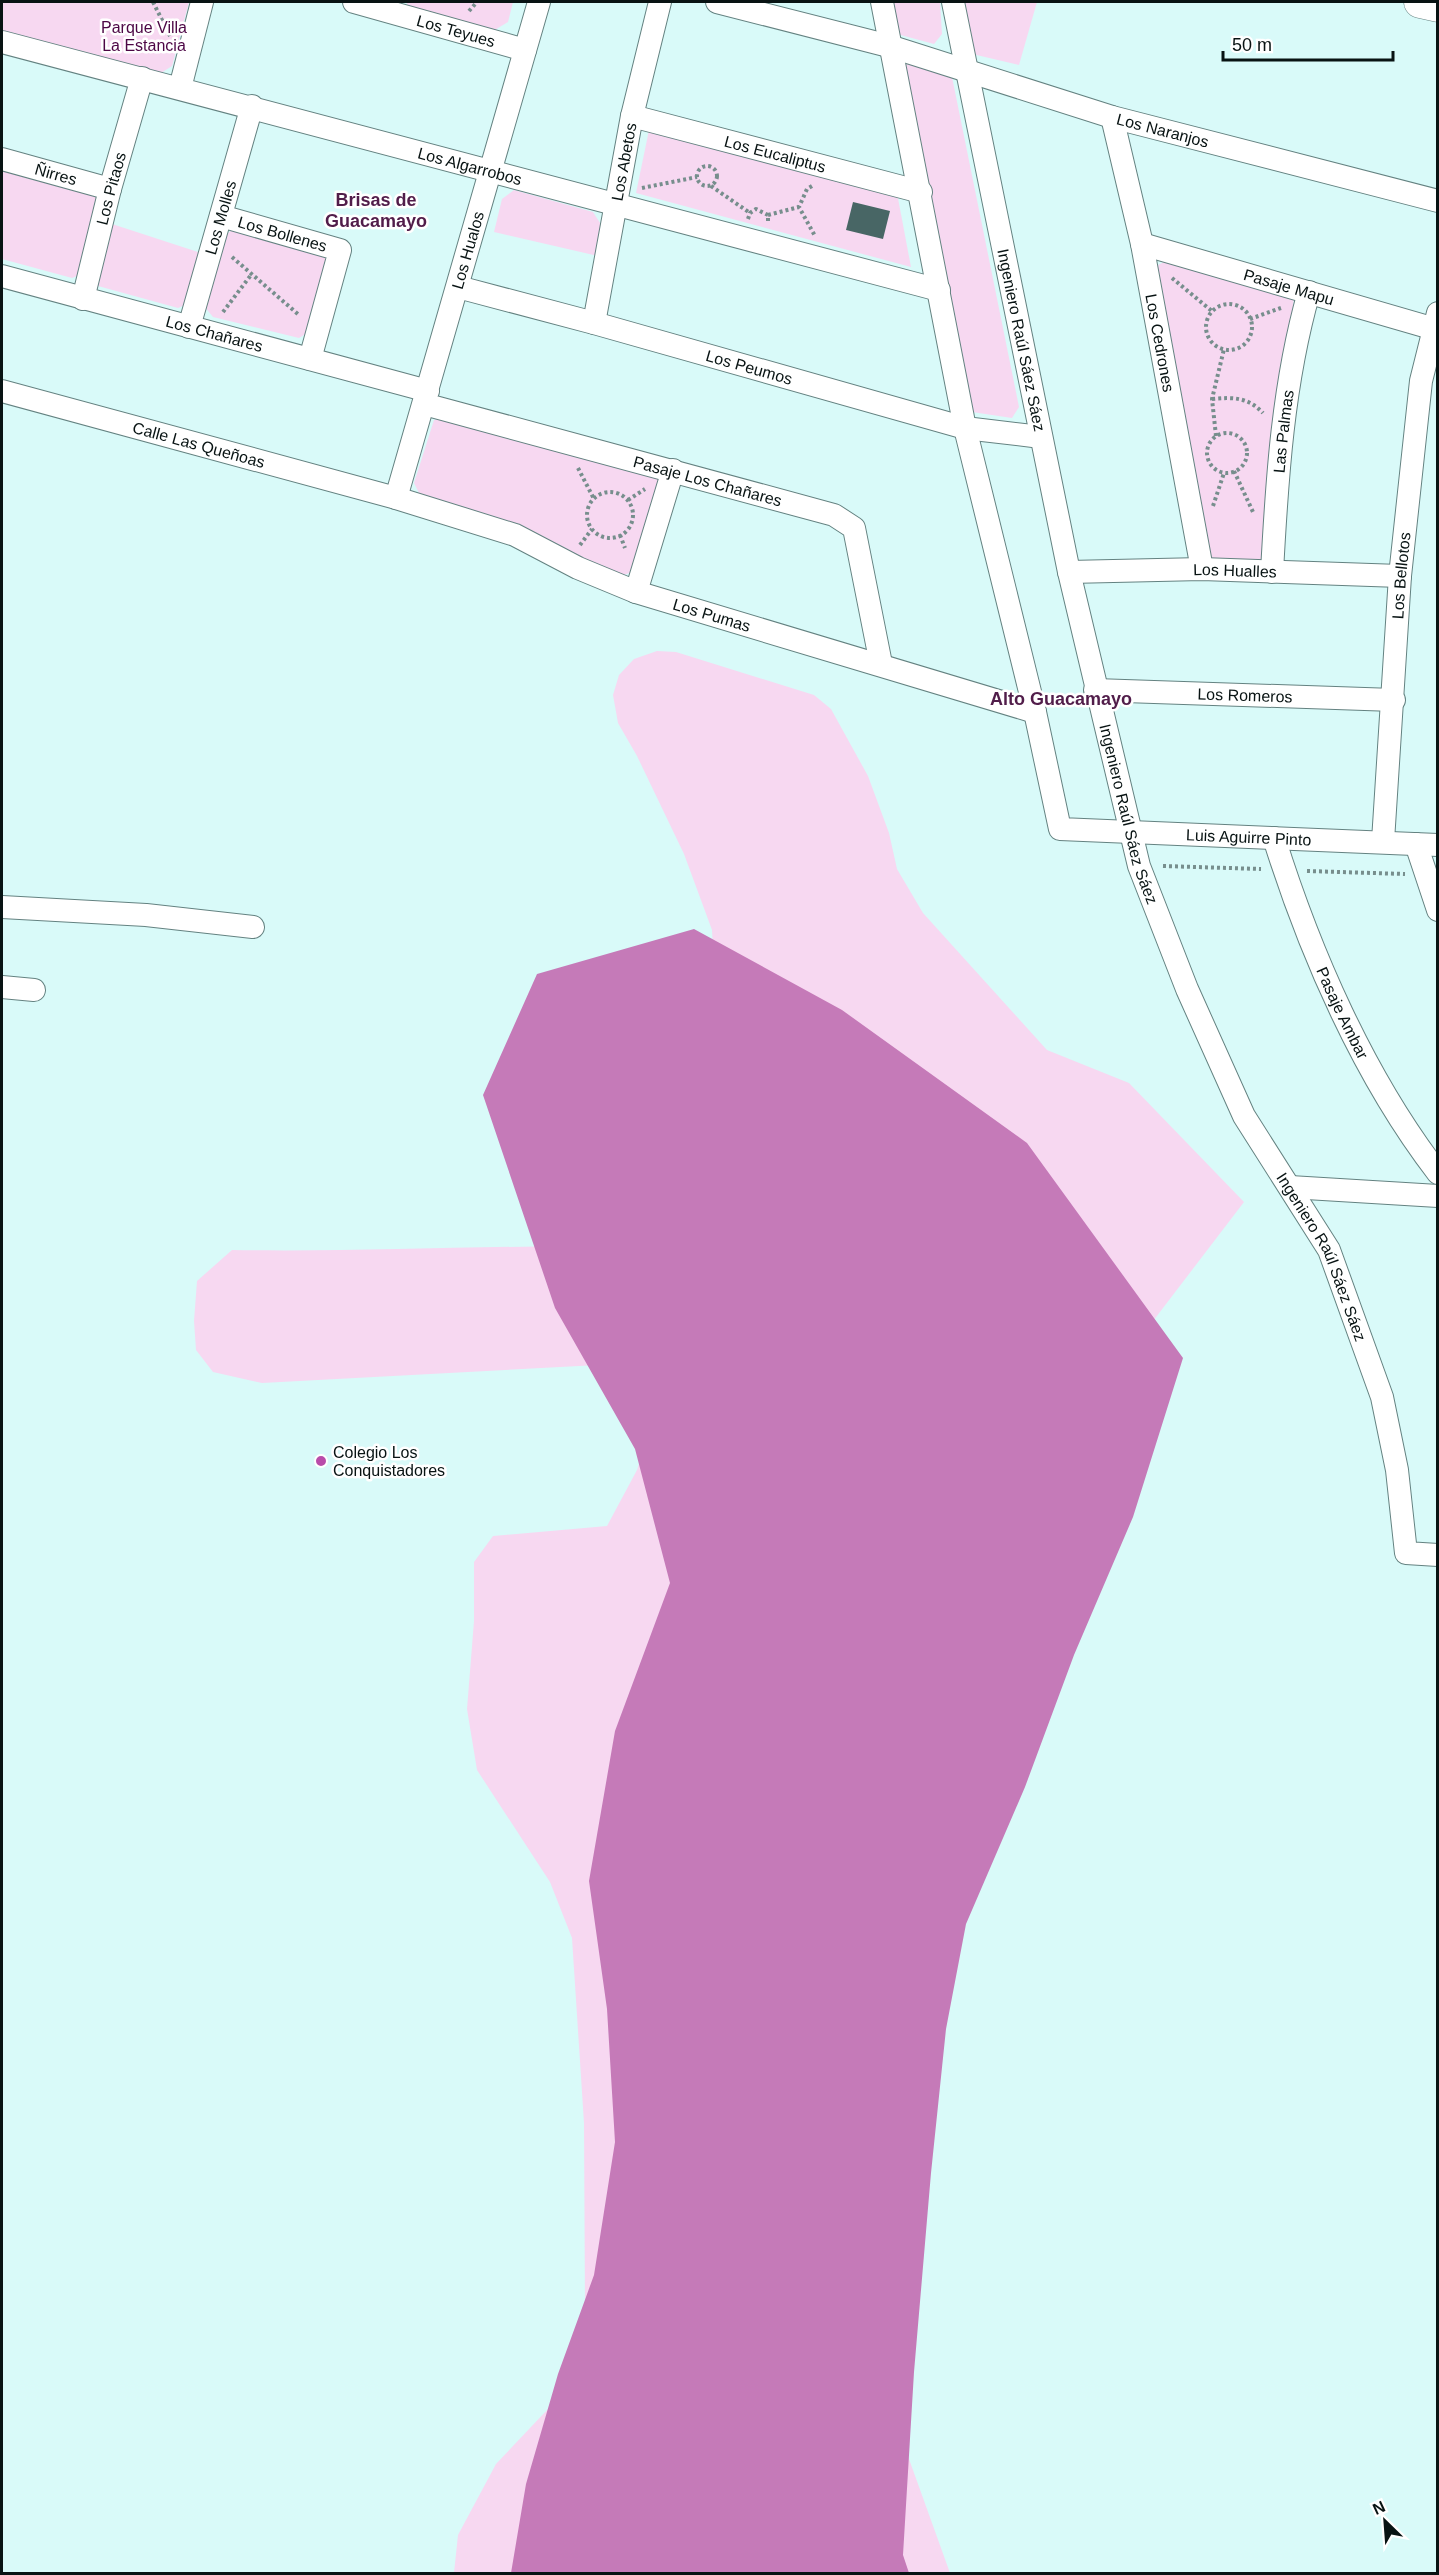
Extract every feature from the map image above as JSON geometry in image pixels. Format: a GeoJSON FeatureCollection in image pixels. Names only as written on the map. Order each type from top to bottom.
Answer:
{"type":"FeatureCollection","features":[{"type":"Feature","properties":{"kind":"main road"},"geometry":{"type":"LineString","coordinates":[[1420,2],[1437,6]]}},
{"type":"Feature","properties":{"kind":"street"},"geometry":{"type":"LineString","coordinates":[[180,88],[202,2]]}},
{"type":"Feature","properties":{"kind":"street","name":"Los Teyues"},"geometry":{"type":"LineString","coordinates":[[354,2],[525,50]]}},
{"type":"Feature","properties":{"kind":"street","name":"Los Hualos"},"geometry":{"type":"LineString","coordinates":[[396,498],[539,2]]}},
{"type":"Feature","properties":{"kind":"street","name":"Los Abetos"},"geometry":{"type":"LineString","coordinates":[[594,323],[632,116],[660,2]]}},
{"type":"Feature","properties":{"kind":"street"},"geometry":{"type":"LineString","coordinates":[[717,2],[889,46]]}},
{"type":"Feature","properties":{"kind":"street"},"geometry":{"type":"LineString","coordinates":[[882,2],[889,46],[921,192],[964,428],[1035,712]]}},
{"type":"Feature","properties":{"kind":"street","name":"Ingeniero Raúl Sáez Sáez"},"geometry":{"type":"LineString","coordinates":[[953,2],[965,70],[1024,345],[1069,572],[1095,690],[1139,866],[1192,999],[1244,1116],[1329,1251],[1382,1397],[1397,1470],[1406,1553],[1437,1555]]}},
{"type":"Feature","properties":{"kind":"street","name":"Los Algarrobos"},"geometry":{"type":"LineString","coordinates":[[2,42],[252,106],[939,290]]}},
{"type":"Feature","properties":{"kind":"street","name":"Los Naranjos"},"geometry":{"type":"LineString","coordinates":[[889,46],[1112,117],[1437,201]]}},
{"type":"Feature","properties":{"kind":"street","name":"Los Pitaos"},"geometry":{"type":"LineString","coordinates":[[83,298],[110,189],[142,78]]}},
{"type":"Feature","properties":{"kind":"street","name":"Los Molles"},"geometry":{"type":"LineString","coordinates":[[198,329],[214,241],[252,106]]}},
{"type":"Feature","properties":{"kind":"street","name":"Los Eucaliptus"},"geometry":{"type":"LineString","coordinates":[[632,116],[921,192]]}},
{"type":"Feature","properties":{"kind":"street","name":"Los Cedrones"},"geometry":{"type":"LineString","coordinates":[[1112,117],[1143,250],[1202,569]]}},
{"type":"Feature","properties":{"kind":"street","name":"Ñirres"},"geometry":{"type":"LineString","coordinates":[[2,159],[110,189]]}},
{"type":"Feature","properties":{"kind":"street","name":"Los Bollenes"},"geometry":{"type":"LineString","coordinates":[[221,216],[340,250],[310,359]]}},
{"type":"Feature","properties":{"kind":"street","name":"Pasaje Mapu"},"geometry":{"type":"LineString","coordinates":[[1143,250],[1436,324]]}},
{"type":"Feature","properties":{"kind":"street","name":"Los Chañares"},"geometry":{"type":"LineString","coordinates":[[2,276],[310,359],[426,397]]}},
{"type":"Feature","properties":{"kind":"street","name":"Los Peumos"},"geometry":{"type":"LineString","coordinates":[[458,287],[594,323],[964,428],[1041,437]]}},
{"type":"Feature","properties":{"kind":"street","name":"Las Palmas"},"geometry":{"type":"LineString","coordinates":[[1272,572],[1276,485],[1295,344],[1309,292]]}},
{"type":"Feature","properties":{"kind":"street","name":"Los Bellotos"},"geometry":{"type":"LineString","coordinates":[[1383,841],[1394,700],[1400,576],[1421,381],[1436,324]]}},
{"type":"Feature","properties":{"kind":"street","name":"Calle Las Queñoas"},"geometry":{"type":"LineString","coordinates":[[2,391],[396,498]]}},
{"type":"Feature","properties":{"kind":"street","name":"Pasaje Los Chañares"},"geometry":{"type":"LineString","coordinates":[[426,397],[673,470],[834,514],[854,528],[881,663]]}},
{"type":"Feature","properties":{"kind":"street"},"geometry":{"type":"LineString","coordinates":[[636,592],[673,470]]}},
{"type":"Feature","properties":{"kind":"street","name":"Los Pumas"},"geometry":{"type":"LineString","coordinates":[[396,498],[515,535],[578,568],[636,592],[881,663],[1035,712]]}},
{"type":"Feature","properties":{"kind":"street","name":"Los Hualles"},"geometry":{"type":"LineString","coordinates":[[1069,572],[1202,569],[1400,576]]}},
{"type":"Feature","properties":{"kind":"street","name":"Los Romeros"},"geometry":{"type":"LineString","coordinates":[[1095,690],[1394,700]]}},
{"type":"Feature","properties":{"kind":"street","name":"Luis Aguirre Pinto"},"geometry":{"type":"LineString","coordinates":[[1035,712],[1060,829],[1427,844]]}},
{"type":"Feature","properties":{"kind":"street","name":"Pasaje Ambar"},"geometry":{"type":"LineString","coordinates":[[1274,838],[1304,923],[1350,1027],[1417,1146],[1437,1173]]}},
{"type":"Feature","properties":{"kind":"street"},"geometry":{"type":"LineString","coordinates":[[1427,844],[1437,910]]}},
{"type":"Feature","properties":{"kind":"street"},"geometry":{"type":"LineString","coordinates":[[2,907],[146,915],[254,927]]}},
{"type":"Feature","properties":{"kind":"street"},"geometry":{"type":"LineString","coordinates":[[2,987],[34,990]]}},
{"type":"Feature","properties":{"kind":"street"},"geometry":{"type":"LineString","coordinates":[[1290,1187],[1437,1196]]}},
{"type":"Feature","properties":{"kind":"path"},"geometry":{"type":"LineString","coordinates":[[153,2],[171,38],[168,46]]}},
{"type":"Feature","properties":{"kind":"path"},"geometry":{"type":"LineString","coordinates":[[697,177],[702,167],[712,167],[717,171],[718,178],[711,186]]}},
{"type":"Feature","properties":{"kind":"path"},"geometry":{"type":"LineString","coordinates":[[824,259],[813,230],[801,215],[800,207],[807,189],[840,171]]}},
{"type":"Feature","properties":{"kind":"path"},"geometry":{"type":"LineString","coordinates":[[615,203],[646,186],[697,177]]}},
{"type":"Feature","properties":{"kind":"path"},"geometry":{"type":"LineString","coordinates":[[697,177],[701,184],[711,186],[750,213]]}},
{"type":"Feature","properties":{"kind":"path"},"geometry":{"type":"LineString","coordinates":[[768,215],[800,207]]}},
{"type":"Feature","properties":{"kind":"path"},"geometry":{"type":"LineString","coordinates":[[214,241],[318,331]]}},
{"type":"Feature","properties":{"kind":"path"},"geometry":{"type":"LineString","coordinates":[[1143,250],[1213,312]]}},
{"type":"Feature","properties":{"kind":"path"},"geometry":{"type":"LineString","coordinates":[[198,329],[251,275]]}},
{"type":"Feature","properties":{"kind":"path"},"geometry":{"type":"LineString","coordinates":[[1226,305],[1234,305],[1241,308],[1250,319],[1251,334],[1247,341],[1235,349],[1224,349],[1214,345],[1207,332],[1209,317],[1226,305]]}},
{"type":"Feature","properties":{"kind":"path"},"geometry":{"type":"LineString","coordinates":[[1216,436],[1228,433],[1244,442],[1245,460],[1237,470],[1224,472],[1212,466],[1207,454],[1208,447],[1216,436],[1212,399],[1224,349]]}},
{"type":"Feature","properties":{"kind":"path"},"geometry":{"type":"LineString","coordinates":[[1212,399],[1235,397],[1254,404],[1283,434]]}},
{"type":"Feature","properties":{"kind":"path"},"geometry":{"type":"LineString","coordinates":[[576,465],[594,499]]}},
{"type":"Feature","properties":{"kind":"path"},"geometry":{"type":"LineString","coordinates":[[607,492],[622,495],[628,500],[633,514],[629,528],[616,537],[602,536],[592,529],[588,512],[594,499],[607,492]]}},
{"type":"Feature","properties":{"kind":"path"},"geometry":{"type":"LineString","coordinates":[[572,554],[592,529]]}},
{"type":"Feature","properties":{"kind":"green space","name":"Parque Villa La Estancia"},"geometry":{"type":"Polygon","coordinates":[[[2,2],[189,2],[172,66],[158,75],[2,34],[2,2]]]}},
{"type":"Feature","properties":{"kind":"green space"},"geometry":{"type":"Polygon","coordinates":[[[407,2],[513,2],[508,22],[493,31],[407,6],[407,2]]]}},
{"type":"Feature","properties":{"kind":"green space"},"geometry":{"type":"Polygon","coordinates":[[[892,2],[940,2],[942,34],[934,44],[897,34],[892,2]]]}},
{"type":"Feature","properties":{"kind":"green space"},"geometry":{"type":"Polygon","coordinates":[[[961,2],[1037,2],[1019,65],[968,53],[961,2]]]}},
{"type":"Feature","properties":{"kind":"green space"},"geometry":{"type":"Polygon","coordinates":[[[908,58],[951,72],[1019,407],[1012,418],[972,412],[905,68],[908,58]]]}},
{"type":"Feature","properties":{"kind":"green space"},"geometry":{"type":"Polygon","coordinates":[[[649,130],[897,193],[911,267],[636,193],[649,130]]]}},
{"type":"Feature","properties":{"kind":"green space"},"geometry":{"type":"Polygon","coordinates":[[[12,169],[92,191],[97,198],[77,276],[72,278],[2,259],[2,171],[12,169]]]}},
{"type":"Feature","properties":{"kind":"green space"},"geometry":{"type":"Polygon","coordinates":[[[514,190],[593,212],[602,226],[598,256],[494,232],[502,199],[514,190]]]}},
{"type":"Feature","properties":{"kind":"green space"},"geometry":{"type":"Polygon","coordinates":[[[109,223],[201,253],[187,304],[178,308],[98,286],[94,277],[109,223]]]}},
{"type":"Feature","properties":{"kind":"green space"},"geometry":{"type":"Polygon","coordinates":[[[235,228],[320,252],[328,261],[307,333],[299,338],[213,317],[204,306],[221,238],[235,228]]]}},
{"type":"Feature","properties":{"kind":"green space"},"geometry":{"type":"Polygon","coordinates":[[[1168,260],[1294,298],[1262,560],[1207,559],[1150,269],[1168,260]]]}},
{"type":"Feature","properties":{"kind":"green space"},"geometry":{"type":"Polygon","coordinates":[[[445,417],[657,473],[662,482],[632,572],[624,575],[421,497],[414,483],[434,420],[445,417]]]}},
{"type":"Feature","properties":{"kind":"green space"},"geometry":{"type":"Polygon","coordinates":[[[657,651],[676,652],[814,695],[831,709],[868,776],[889,833],[897,869],[923,913],[1047,1050],[1129,1083],[1244,1202],[1137,1342],[844,1925],[871,2260],[909,2459],[950,2573],[454,2573],[458,2535],[496,2464],[548,2409],[585,2307],[584,2123],[572,1938],[550,1882],[477,1770],[467,1709],[474,1621],[474,1562],[493,1536],[607,1526],[637,1470],[649,1433],[655,1362],[262,1383],[213,1372],[196,1350],[194,1321],[197,1281],[232,1250],[599,1246],[715,988],[712,930],[684,854],[637,756],[618,723],[613,695],[619,675],[634,659],[657,651]]]}},
{"type":"Feature","properties":{"kind":"shaded area"},"geometry":{"type":"Polygon","coordinates":[[[694,929],[842,1010],[1027,1143],[1183,1358],[1133,1517],[1074,1655],[1025,1787],[966,1924],[946,2029],[931,2173],[914,2372],[903,2555],[909,2573],[511,2573],[526,2484],[558,2374],[594,2275],[615,2142],[607,2009],[589,1881],[615,1731],[670,1583],[635,1449],[555,1308],[483,1095],[537,974],[694,929]]]}},
{"type":"Feature","properties":{"kind":"building"},"geometry":{"type":"Polygon","coordinates":[[[853,202],[890,211],[883,239],[846,230],[853,202]]]}},
{"type":"Feature","properties":{"kind":"place","name":"Colegio Los Conquistadores"},"geometry":{"type":"Point","coordinates":[321,1461]}},
{"type":"Feature","properties":{"kind":"district","name":"Brisas de Guacamayo"},"geometry":{"type":"Point","coordinates":[376,210]}},
{"type":"Feature","properties":{"kind":"district","name":"Alto Guacamayo"},"geometry":{"type":"Point","coordinates":[1061,699]}}]}
